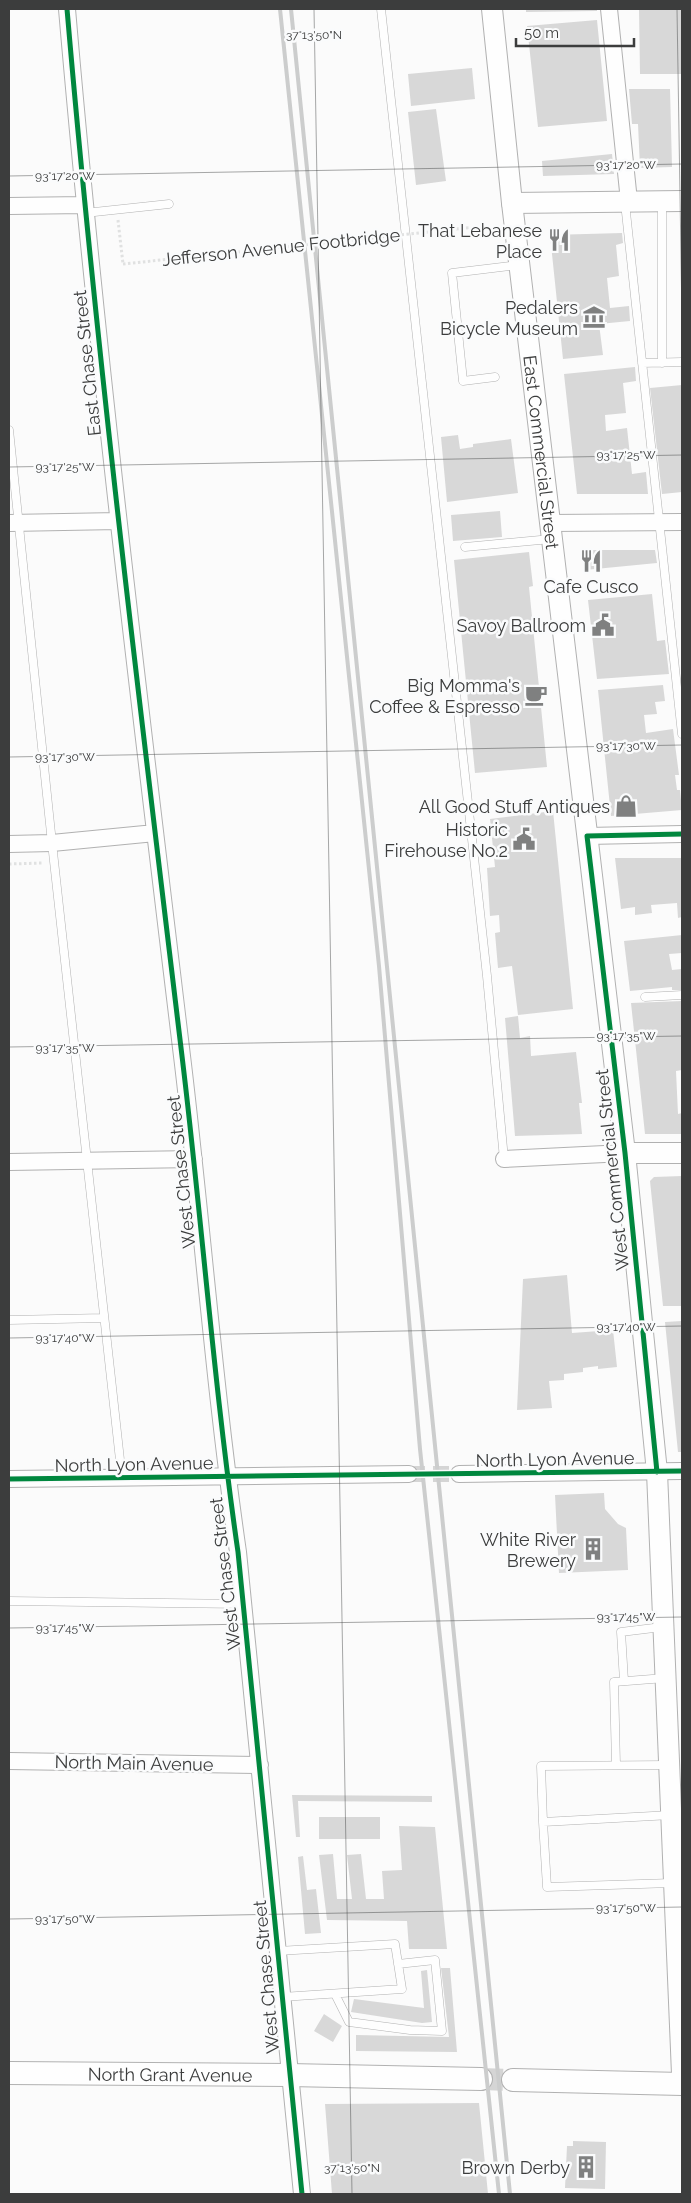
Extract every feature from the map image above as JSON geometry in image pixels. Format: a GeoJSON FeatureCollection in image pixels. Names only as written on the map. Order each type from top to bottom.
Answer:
{"type":"FeatureCollection","features":[{"type":"Feature","properties":{"kind":"main road","name":"North Grant Avenue"},"geometry":{"type":"LineString","coordinates":[[9,2073],[289,2075],[481,2079]]}},
{"type":"Feature","properties":{"kind":"main road"},"geometry":{"type":"LineString","coordinates":[[513,2080],[682,2084]]}},
{"type":"Feature","properties":{"kind":"street","name":"East Chase Street"},"geometry":{"type":"LineString","coordinates":[[67,9],[84,209],[155,833]]}},
{"type":"Feature","properties":{"kind":"street","name":"East Commercial Street"},"geometry":{"type":"LineString","coordinates":[[492,9],[512,203],[587,836]]}},
{"type":"Feature","properties":{"kind":"street"},"geometry":{"type":"LineString","coordinates":[[608,9],[627,201]]}},
{"type":"Feature","properties":{"kind":"street"},"geometry":{"type":"LineString","coordinates":[[512,203],[682,201]]}},
{"type":"Feature","properties":{"kind":"street"},"geometry":{"type":"LineString","coordinates":[[9,206],[84,209]]}},
{"type":"Feature","properties":{"kind":"street"},"geometry":{"type":"LineString","coordinates":[[14,523],[118,521]]}},
{"type":"Feature","properties":{"kind":"street"},"geometry":{"type":"LineString","coordinates":[[550,531],[659,522],[682,522]]}},
{"type":"Feature","properties":{"kind":"street"},"geometry":{"type":"LineString","coordinates":[[9,844],[52,843],[155,833]]}},
{"type":"Feature","properties":{"kind":"street","name":"West Chase Street"},"geometry":{"type":"LineString","coordinates":[[155,833],[194,1159],[227,1476],[244,1604],[302,2194]]}},
{"type":"Feature","properties":{"kind":"street"},"geometry":{"type":"LineString","coordinates":[[587,836],[682,834]]}},
{"type":"Feature","properties":{"kind":"street","name":"West Commercial Street"},"geometry":{"type":"LineString","coordinates":[[587,836],[625,1153],[657,1472],[667,1677],[676,1765],[673,1815],[682,2074]]}},
{"type":"Feature","properties":{"kind":"street"},"geometry":{"type":"LineString","coordinates":[[504,1159],[625,1153],[682,1153]]}},
{"type":"Feature","properties":{"kind":"street"},"geometry":{"type":"LineString","coordinates":[[9,1162],[194,1159]]}},
{"type":"Feature","properties":{"kind":"street","name":"North Lyon Avenue"},"geometry":{"type":"LineString","coordinates":[[459,1474],[682,1471]]}},
{"type":"Feature","properties":{"kind":"street","name":"North Lyon Avenue"},"geometry":{"type":"LineString","coordinates":[[9,1479],[409,1474]]}},
{"type":"Feature","properties":{"kind":"street","name":"North Main Avenue"},"geometry":{"type":"LineString","coordinates":[[9,1761],[260,1765]]}},
{"type":"Feature","properties":{"kind":"lane"},"geometry":{"type":"LineString","coordinates":[[381,9],[487,976],[504,1159]]}},
{"type":"Feature","properties":{"kind":"lane"},"geometry":{"type":"LineString","coordinates":[[627,201],[659,522],[679,681],[682,734]]}},
{"type":"Feature","properties":{"kind":"lane"},"geometry":{"type":"LineString","coordinates":[[662,201],[662,363]]}},
{"type":"Feature","properties":{"kind":"lane"},"geometry":{"type":"LineString","coordinates":[[84,209],[170,204]]}},
{"type":"Feature","properties":{"kind":"lane"},"geometry":{"type":"LineString","coordinates":[[495,378],[462,381],[452,273],[520,265]]}},
{"type":"Feature","properties":{"kind":"lane"},"geometry":{"type":"LineString","coordinates":[[642,363],[682,362]]}},
{"type":"Feature","properties":{"kind":"lane"},"geometry":{"type":"LineString","coordinates":[[9,430],[14,523],[52,843],[122,1478]]}},
{"type":"Feature","properties":{"kind":"lane"},"geometry":{"type":"LineString","coordinates":[[465,547],[550,531]]}},
{"type":"Feature","properties":{"kind":"lane"},"geometry":{"type":"LineString","coordinates":[[645,997],[682,995]]}},
{"type":"Feature","properties":{"kind":"lane"},"geometry":{"type":"LineString","coordinates":[[9,1320],[104,1318]]}},
{"type":"Feature","properties":{"kind":"lane"},"geometry":{"type":"LineString","coordinates":[[9,1601],[244,1604]]}},
{"type":"Feature","properties":{"kind":"lane"},"geometry":{"type":"LineString","coordinates":[[624,1681],[621,1632],[664,1626]]}},
{"type":"Feature","properties":{"kind":"lane"},"geometry":{"type":"LineString","coordinates":[[616,1765],[614,1682],[667,1677]]}},
{"type":"Feature","properties":{"kind":"lane"},"geometry":{"type":"LineString","coordinates":[[675,1883],[547,1887],[541,1766],[676,1765]]}},
{"type":"Feature","properties":{"kind":"lane"},"geometry":{"type":"LineString","coordinates":[[543,1822],[673,1815]]}},
{"type":"Feature","properties":{"kind":"lane"},"geometry":{"type":"LineString","coordinates":[[278,1951],[395,1944],[402,1989],[282,1997]]}},
{"type":"Feature","properties":{"kind":"lane"},"geometry":{"type":"LineString","coordinates":[[335,1994],[349,2022],[410,2030],[442,2031],[435,1960],[398,1964]]}},
{"type":"Feature","properties":{"kind":"path"},"geometry":{"type":"LineString","coordinates":[[9,864],[43,863]]}},
{"type":"Feature","properties":{"kind":"building"},"geometry":{"type":"Polygon","coordinates":[[[526,9],[597,9],[597,11],[526,12],[526,9]]]}},
{"type":"Feature","properties":{"kind":"building"},"geometry":{"type":"Polygon","coordinates":[[[639,9],[682,9],[682,74],[640,74],[639,9]]]}},
{"type":"Feature","properties":{"kind":"building"},"geometry":{"type":"Polygon","coordinates":[[[597,20],[607,121],[538,127],[527,26],[597,20]]]}},
{"type":"Feature","properties":{"kind":"building"},"geometry":{"type":"Polygon","coordinates":[[[472,68],[475,99],[411,106],[408,74],[472,68]]]}},
{"type":"Feature","properties":{"kind":"building"},"geometry":{"type":"Polygon","coordinates":[[[629,89],[670,89],[672,167],[640,168],[638,124],[632,124],[629,89]]]}},
{"type":"Feature","properties":{"kind":"building"},"geometry":{"type":"Polygon","coordinates":[[[436,109],[446,181],[416,185],[408,112],[436,109]]]}},
{"type":"Feature","properties":{"kind":"building"},"geometry":{"type":"Polygon","coordinates":[[[612,154],[614,174],[543,176],[542,161],[612,154]]]}},
{"type":"Feature","properties":{"kind":"building"},"geometry":{"type":"Polygon","coordinates":[[[622,233],[623,243],[616,245],[619,276],[607,278],[610,308],[629,306],[630,321],[599,324],[603,355],[563,359],[550,235],[622,233]]]}},
{"type":"Feature","properties":{"kind":"building"},"geometry":{"type":"Polygon","coordinates":[[[635,367],[636,381],[623,383],[626,413],[605,415],[606,431],[627,428],[632,474],[646,472],[648,494],[577,494],[564,374],[635,367]]]}},
{"type":"Feature","properties":{"kind":"building"},"geometry":{"type":"Polygon","coordinates":[[[682,385],[682,492],[662,494],[650,388],[682,385]]]}},
{"type":"Feature","properties":{"kind":"building"},"geometry":{"type":"Polygon","coordinates":[[[458,435],[460,449],[473,447],[473,444],[511,439],[518,493],[447,502],[441,437],[458,435]]]}},
{"type":"Feature","properties":{"kind":"building"},"geometry":{"type":"Polygon","coordinates":[[[500,511],[502,537],[453,541],[451,515],[500,511]]]}},
{"type":"Feature","properties":{"kind":"building"},"geometry":{"type":"Polygon","coordinates":[[[587,550],[655,550],[657,563],[585,570],[584,556],[587,550]]]}},
{"type":"Feature","properties":{"kind":"building"},"geometry":{"type":"Polygon","coordinates":[[[529,552],[533,586],[529,587],[547,767],[475,773],[454,560],[529,552]]]}},
{"type":"Feature","properties":{"kind":"building"},"geometry":{"type":"Polygon","coordinates":[[[652,594],[657,641],[665,640],[669,674],[597,679],[588,600],[652,594]]]}},
{"type":"Feature","properties":{"kind":"building"},"geometry":{"type":"Polygon","coordinates":[[[663,685],[665,701],[655,702],[657,714],[644,715],[646,733],[673,729],[679,775],[675,775],[677,790],[680,790],[682,810],[611,816],[598,690],[663,685]]]}},
{"type":"Feature","properties":{"kind":"building"},"geometry":{"type":"Polygon","coordinates":[[[553,811],[573,1009],[518,1015],[512,966],[498,968],[495,933],[500,932],[499,915],[490,916],[487,868],[495,867],[490,819],[553,811]]]}},
{"type":"Feature","properties":{"kind":"building"},"geometry":{"type":"Polygon","coordinates":[[[615,858],[682,858],[682,917],[678,918],[677,903],[651,905],[652,913],[635,915],[635,907],[621,909],[615,858]]]}},
{"type":"Feature","properties":{"kind":"building"},"geometry":{"type":"Polygon","coordinates":[[[682,935],[682,953],[669,954],[672,970],[682,969],[682,990],[672,990],[672,987],[630,991],[624,941],[682,935]]]}},
{"type":"Feature","properties":{"kind":"building"},"geometry":{"type":"Polygon","coordinates":[[[682,1001],[682,1070],[676,1071],[678,1114],[682,1113],[682,1134],[645,1134],[631,1003],[682,1001]]]}},
{"type":"Feature","properties":{"kind":"building"},"geometry":{"type":"Polygon","coordinates":[[[518,1016],[520,1038],[530,1036],[531,1056],[576,1052],[582,1103],[579,1103],[582,1134],[515,1136],[505,1018],[518,1016]]]}},
{"type":"Feature","properties":{"kind":"building"},"geometry":{"type":"Polygon","coordinates":[[[682,1176],[682,1306],[663,1306],[650,1181],[654,1177],[682,1176]]]}},
{"type":"Feature","properties":{"kind":"building"},"geometry":{"type":"Polygon","coordinates":[[[567,1275],[572,1333],[613,1330],[617,1367],[598,1369],[598,1366],[583,1368],[583,1372],[564,1374],[564,1380],[549,1381],[552,1408],[517,1410],[523,1279],[567,1275]]]}},
{"type":"Feature","properties":{"kind":"building"},"geometry":{"type":"Polygon","coordinates":[[[682,1321],[682,1452],[678,1452],[665,1322],[682,1321]]]}},
{"type":"Feature","properties":{"kind":"building","name":"White River Brewery"},"geometry":{"type":"Polygon","coordinates":[[[604,1493],[605,1509],[618,1524],[626,1528],[628,1570],[559,1573],[555,1495],[604,1493]]]}},
{"type":"Feature","properties":{"kind":"building"},"geometry":{"type":"Polygon","coordinates":[[[292,1795],[432,1796],[432,1802],[298,1801],[300,1837],[296,1837],[292,1795]]]}},
{"type":"Feature","properties":{"kind":"building"},"geometry":{"type":"Polygon","coordinates":[[[319,1817],[380,1817],[380,1839],[319,1839],[319,1817]]]}},
{"type":"Feature","properties":{"kind":"building"},"geometry":{"type":"Polygon","coordinates":[[[399,1826],[435,1827],[447,1949],[409,1949],[407,1921],[327,1920],[319,1855],[333,1854],[337,1899],[352,1899],[347,1855],[361,1854],[366,1899],[384,1899],[382,1871],[402,1870],[399,1826]]]}},
{"type":"Feature","properties":{"kind":"building"},"geometry":{"type":"Polygon","coordinates":[[[303,1856],[307,1890],[316,1889],[321,1933],[305,1934],[298,1857],[303,1856]]]}},
{"type":"Feature","properties":{"kind":"building"},"geometry":{"type":"Polygon","coordinates":[[[441,1968],[450,1968],[457,2052],[356,2051],[356,2035],[449,2037],[441,1968]]]}},
{"type":"Feature","properties":{"kind":"building"},"geometry":{"type":"Polygon","coordinates":[[[427,1970],[432,2022],[422,2023],[351,2012],[354,1999],[424,2008],[421,1971],[427,1970]]]}},
{"type":"Feature","properties":{"kind":"building"},"geometry":{"type":"Polygon","coordinates":[[[324,2014],[342,2026],[333,2042],[314,2031],[324,2014]]]}},
{"type":"Feature","properties":{"kind":"building"},"geometry":{"type":"Polygon","coordinates":[[[479,2103],[488,2194],[332,2194],[325,2104],[479,2103]]]}},
{"type":"Feature","properties":{"kind":"building","name":"Brown Derby"},"geometry":{"type":"Polygon","coordinates":[[[573,2141],[606,2142],[605,2189],[565,2188],[567,2146],[573,2146],[573,2141]]]}},
{"type":"Feature","properties":{"kind":"tunnel"},"geometry":{"type":"LineString","coordinates":[[409,1474],[459,1474]]}},
{"type":"Feature","properties":{"kind":"tunnel"},"geometry":{"type":"LineString","coordinates":[[481,2079],[513,2080]]}},
{"type":"Feature","properties":{"kind":"railway"},"geometry":{"type":"LineString","coordinates":[[280,9],[379,966],[420,1449],[499,2194]]}},
{"type":"Feature","properties":{"kind":"railway"},"geometry":{"type":"LineString","coordinates":[[291,9],[510,2194]]}},
{"type":"Feature","properties":{"kind":"cycle path"},"geometry":{"type":"LineString","coordinates":[[67,9],[105,402],[189,1118],[222,1428],[238,1552],[302,2194]]}},
{"type":"Feature","properties":{"kind":"cycle path"},"geometry":{"type":"LineString","coordinates":[[657,1472],[625,1153],[587,836],[682,834]]}},
{"type":"Feature","properties":{"kind":"cycle path"},"geometry":{"type":"LineString","coordinates":[[9,1479],[682,1471]]}},
{"type":"Feature","properties":{"kind":"place","name":"That Lebanese Place"},"geometry":{"type":"Point","coordinates":[559,240]}},
{"type":"Feature","properties":{"kind":"place","name":"Pedalers Bicycle Museum"},"geometry":{"type":"Point","coordinates":[594,317]}},
{"type":"Feature","properties":{"kind":"place","name":"Cafe Cusco"},"geometry":{"type":"Point","coordinates":[591,561]}},
{"type":"Feature","properties":{"kind":"place","name":"Savoy Ballroom"},"geometry":{"type":"Point","coordinates":[603,625]}},
{"type":"Feature","properties":{"kind":"place","name":"Big Momma's Coffee & Espresso"},"geometry":{"type":"Point","coordinates":[536,695]}},
{"type":"Feature","properties":{"kind":"place","name":"All Good Stuff Antiques"},"geometry":{"type":"Point","coordinates":[626,806]}},
{"type":"Feature","properties":{"kind":"place","name":"Historic Firehouse No.2"},"geometry":{"type":"Point","coordinates":[524,839]}},
{"type":"Feature","properties":{"kind":"place","name":"White River Brewery"},"geometry":{"type":"Point","coordinates":[593,1549]}},
{"type":"Feature","properties":{"kind":"place","name":"Brown Derby"},"geometry":{"type":"Point","coordinates":[586,2167]}}]}
